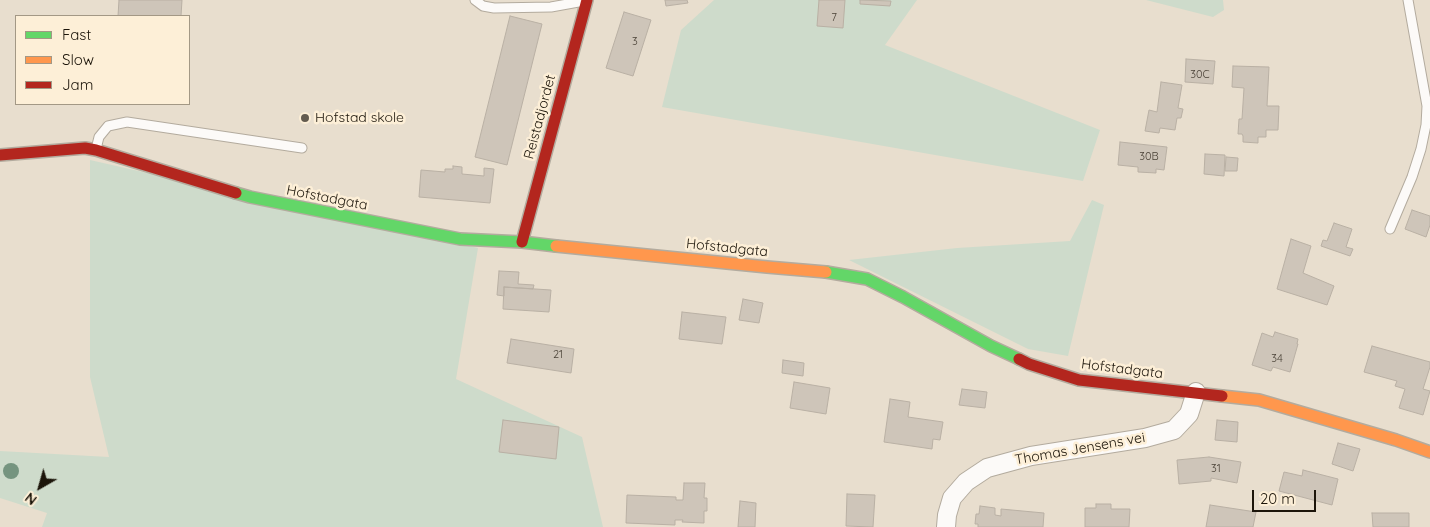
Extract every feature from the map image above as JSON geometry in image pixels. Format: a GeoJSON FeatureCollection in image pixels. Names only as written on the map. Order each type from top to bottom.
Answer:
{"type":"FeatureCollection","features":[{"type":"Feature","properties":{"kind":"street","name":"Reistadjordet"},"geometry":{"type":"LineString","coordinates":[[522,242],[587,1]]}},
{"type":"Feature","properties":{"kind":"street","name":"Hofstadgata"},"geometry":{"type":"LineString","coordinates":[[0,155],[85,148],[250,197],[460,239],[522,242],[832,272],[867,279],[990,346],[1029,364],[1079,380],[1259,400],[1396,440],[1430,452]]}},
{"type":"Feature","properties":{"kind":"street","name":"Thomas Jensens vei"},"geometry":{"type":"LineString","coordinates":[[946,527],[952,498],[966,482],[987,468],[1031,456],[1144,438],[1174,430],[1189,414],[1196,392]]}},
{"type":"Feature","properties":{"kind":"lane"},"geometry":{"type":"LineString","coordinates":[[475,0],[483,6],[494,8],[550,6],[587,1]]}},
{"type":"Feature","properties":{"kind":"lane"},"geometry":{"type":"LineString","coordinates":[[1390,229],[1412,177],[1426,125],[1427,106],[1408,0]]}},
{"type":"Feature","properties":{"kind":"lane"},"geometry":{"type":"LineString","coordinates":[[96,150],[99,137],[108,126],[127,122],[302,148]]}},
{"type":"Feature","properties":{"kind":"green space"},"geometry":{"type":"Polygon","coordinates":[[[714,0],[917,0],[885,45],[1100,130],[1083,181],[662,107],[681,30],[714,0]]]}},
{"type":"Feature","properties":{"kind":"green space"},"geometry":{"type":"Polygon","coordinates":[[[1146,0],[1223,0],[1224,10],[1213,17],[1146,0]]]}},
{"type":"Feature","properties":{"kind":"green space"},"geometry":{"type":"Polygon","coordinates":[[[90,160],[478,248],[456,379],[582,437],[603,527],[42,527],[47,513],[0,498],[0,451],[109,457],[90,377],[90,160]]]}},
{"type":"Feature","properties":{"kind":"green space"},"geometry":{"type":"Polygon","coordinates":[[[1092,200],[1104,205],[1068,356],[1028,349],[849,260],[957,248],[1070,241],[1092,200]]]}},
{"type":"Feature","properties":{"kind":"building"},"geometry":{"type":"Polygon","coordinates":[[[119,0],[182,0],[181,15],[118,15],[119,0]]]}},
{"type":"Feature","properties":{"kind":"building"},"geometry":{"type":"Polygon","coordinates":[[[665,0],[687,0],[688,3],[666,6],[665,0]]]}},
{"type":"Feature","properties":{"kind":"building"},"geometry":{"type":"Polygon","coordinates":[[[819,0],[845,0],[843,28],[817,26],[819,0]]]}},
{"type":"Feature","properties":{"kind":"building"},"geometry":{"type":"Polygon","coordinates":[[[860,0],[891,1],[890,6],[860,4],[860,0]]]}},
{"type":"Feature","properties":{"kind":"building"},"geometry":{"type":"Polygon","coordinates":[[[624,12],[651,20],[633,76],[606,68],[624,12]]]}},
{"type":"Feature","properties":{"kind":"building"},"geometry":{"type":"Polygon","coordinates":[[[510,16],[542,24],[507,165],[475,157],[510,16]]]}},
{"type":"Feature","properties":{"kind":"building"},"geometry":{"type":"Polygon","coordinates":[[[1186,59],[1215,61],[1213,84],[1185,82],[1186,59]]]}},
{"type":"Feature","properties":{"kind":"building"},"geometry":{"type":"Polygon","coordinates":[[[1233,66],[1269,67],[1267,106],[1279,106],[1278,130],[1266,130],[1266,137],[1258,137],[1258,143],[1243,142],[1242,134],[1238,134],[1239,119],[1242,119],[1244,88],[1232,87],[1233,66]]]}},
{"type":"Feature","properties":{"kind":"building"},"geometry":{"type":"Polygon","coordinates":[[[1161,82],[1182,85],[1178,108],[1183,109],[1181,118],[1177,118],[1175,130],[1160,128],[1159,133],[1145,131],[1149,110],[1157,112],[1161,82]]]}},
{"type":"Feature","properties":{"kind":"building"},"geometry":{"type":"Polygon","coordinates":[[[1120,142],[1167,147],[1164,170],[1156,169],[1156,173],[1138,172],[1138,167],[1118,165],[1120,142]]]}},
{"type":"Feature","properties":{"kind":"building"},"geometry":{"type":"Polygon","coordinates":[[[1205,154],[1225,155],[1224,176],[1204,174],[1205,154]]]}},
{"type":"Feature","properties":{"kind":"building"},"geometry":{"type":"Polygon","coordinates":[[[1226,157],[1238,158],[1237,171],[1225,171],[1226,157]]]}},
{"type":"Feature","properties":{"kind":"building"},"geometry":{"type":"Polygon","coordinates":[[[453,166],[462,167],[462,174],[484,176],[484,168],[494,169],[490,203],[419,197],[421,170],[445,172],[445,169],[453,169],[453,166]]]}},
{"type":"Feature","properties":{"kind":"building"},"geometry":{"type":"Polygon","coordinates":[[[1412,210],[1430,216],[1430,225],[1426,237],[1405,229],[1412,210]]]}},
{"type":"Feature","properties":{"kind":"building"},"geometry":{"type":"Polygon","coordinates":[[[1334,223],[1352,229],[1346,247],[1353,249],[1350,256],[1321,246],[1323,240],[1327,241],[1334,223]]]}},
{"type":"Feature","properties":{"kind":"building"},"geometry":{"type":"Polygon","coordinates":[[[1291,239],[1311,246],[1303,273],[1334,286],[1327,305],[1277,289],[1291,239]]]}},
{"type":"Feature","properties":{"kind":"building"},"geometry":{"type":"Polygon","coordinates":[[[499,271],[519,272],[518,284],[534,285],[533,289],[504,287],[504,296],[497,295],[499,271]]]}},
{"type":"Feature","properties":{"kind":"building"},"geometry":{"type":"Polygon","coordinates":[[[504,287],[551,290],[549,312],[503,309],[504,287]]]}},
{"type":"Feature","properties":{"kind":"building"},"geometry":{"type":"Polygon","coordinates":[[[743,299],[763,303],[759,323],[739,320],[743,299]]]}},
{"type":"Feature","properties":{"kind":"building"},"geometry":{"type":"Polygon","coordinates":[[[682,312],[726,317],[722,344],[679,339],[682,312]]]}},
{"type":"Feature","properties":{"kind":"building"},"geometry":{"type":"Polygon","coordinates":[[[1275,332],[1298,339],[1290,372],[1273,367],[1271,371],[1252,365],[1262,333],[1273,337],[1275,332]]]}},
{"type":"Feature","properties":{"kind":"building"},"geometry":{"type":"Polygon","coordinates":[[[511,339],[574,349],[571,373],[507,363],[511,339]]]}},
{"type":"Feature","properties":{"kind":"building"},"geometry":{"type":"Polygon","coordinates":[[[1372,346],[1430,362],[1423,389],[1430,391],[1423,415],[1399,408],[1405,389],[1395,386],[1397,381],[1364,372],[1372,346]]]}},
{"type":"Feature","properties":{"kind":"building"},"geometry":{"type":"Polygon","coordinates":[[[783,360],[804,363],[803,376],[782,373],[783,360]]]}},
{"type":"Feature","properties":{"kind":"building"},"geometry":{"type":"Polygon","coordinates":[[[794,382],[830,388],[826,414],[790,408],[794,382]]]}},
{"type":"Feature","properties":{"kind":"building"},"geometry":{"type":"Polygon","coordinates":[[[962,389],[987,392],[985,408],[959,405],[962,389]]]}},
{"type":"Feature","properties":{"kind":"building"},"geometry":{"type":"Polygon","coordinates":[[[890,399],[910,402],[908,417],[943,422],[940,440],[933,439],[932,449],[884,442],[890,399]]]}},
{"type":"Feature","properties":{"kind":"building"},"geometry":{"type":"Polygon","coordinates":[[[503,420],[559,427],[556,459],[499,452],[503,420]]]}},
{"type":"Feature","properties":{"kind":"building"},"geometry":{"type":"Polygon","coordinates":[[[1217,420],[1238,422],[1237,442],[1215,440],[1217,420]]]}},
{"type":"Feature","properties":{"kind":"building"},"geometry":{"type":"Polygon","coordinates":[[[1338,443],[1360,449],[1353,471],[1332,464],[1338,443]]]}},
{"type":"Feature","properties":{"kind":"building"},"geometry":{"type":"Polygon","coordinates":[[[1209,457],[1241,462],[1237,483],[1211,478],[1211,481],[1179,484],[1177,460],[1209,457]]]}},
{"type":"Feature","properties":{"kind":"building"},"geometry":{"type":"Polygon","coordinates":[[[1303,470],[1338,479],[1332,505],[1279,491],[1284,472],[1302,476],[1303,470]]]}},
{"type":"Feature","properties":{"kind":"building"},"geometry":{"type":"Polygon","coordinates":[[[684,483],[705,483],[704,498],[707,498],[707,511],[704,511],[704,523],[675,520],[675,525],[626,523],[627,495],[676,497],[676,500],[683,500],[684,483]]]}},
{"type":"Feature","properties":{"kind":"building"},"geometry":{"type":"Polygon","coordinates":[[[847,494],[875,495],[873,527],[846,526],[847,494]]]}},
{"type":"Feature","properties":{"kind":"building"},"geometry":{"type":"Polygon","coordinates":[[[740,501],[756,503],[755,527],[738,527],[740,501]]]}},
{"type":"Feature","properties":{"kind":"building"},"geometry":{"type":"Polygon","coordinates":[[[1096,504],[1111,504],[1111,509],[1130,509],[1129,527],[1085,527],[1085,508],[1096,508],[1096,504]]]}},
{"type":"Feature","properties":{"kind":"building"},"geometry":{"type":"Polygon","coordinates":[[[1210,505],[1256,512],[1253,527],[1206,527],[1210,505]]]}},
{"type":"Feature","properties":{"kind":"building"},"geometry":{"type":"Polygon","coordinates":[[[980,506],[995,508],[995,515],[1001,516],[1001,509],[1044,513],[1043,527],[978,527],[978,524],[975,524],[976,514],[979,514],[980,506]]]}},
{"type":"Feature","properties":{"kind":"building"},"geometry":{"type":"Polygon","coordinates":[[[1372,513],[1409,513],[1409,527],[1373,527],[1372,513]]]}},
{"type":"Feature","properties":{"kind":"traffic: fast"},"geometry":{"type":"LineString","coordinates":[[236,193],[460,239],[522,242],[556,246]]}},
{"type":"Feature","properties":{"kind":"traffic: fast"},"geometry":{"type":"LineString","coordinates":[[826,272],[867,279],[991,346],[1019,359]]}},
{"type":"Feature","properties":{"kind":"traffic: slow"},"geometry":{"type":"LineString","coordinates":[[556,246],[826,272]]}},
{"type":"Feature","properties":{"kind":"traffic: slow"},"geometry":{"type":"LineString","coordinates":[[1222,396],[1259,400],[1396,440],[1430,452]]}},
{"type":"Feature","properties":{"kind":"traffic: jam"},"geometry":{"type":"LineString","coordinates":[[522,242],[587,0]]}},
{"type":"Feature","properties":{"kind":"traffic: jam"},"geometry":{"type":"LineString","coordinates":[[0,155],[85,148],[236,193]]}},
{"type":"Feature","properties":{"kind":"traffic: jam"},"geometry":{"type":"LineString","coordinates":[[1019,359],[1079,380],[1222,396]]}},
{"type":"Feature","properties":{"kind":"place","name":"Hofstad skole"},"geometry":{"type":"Point","coordinates":[305,118]}}]}
